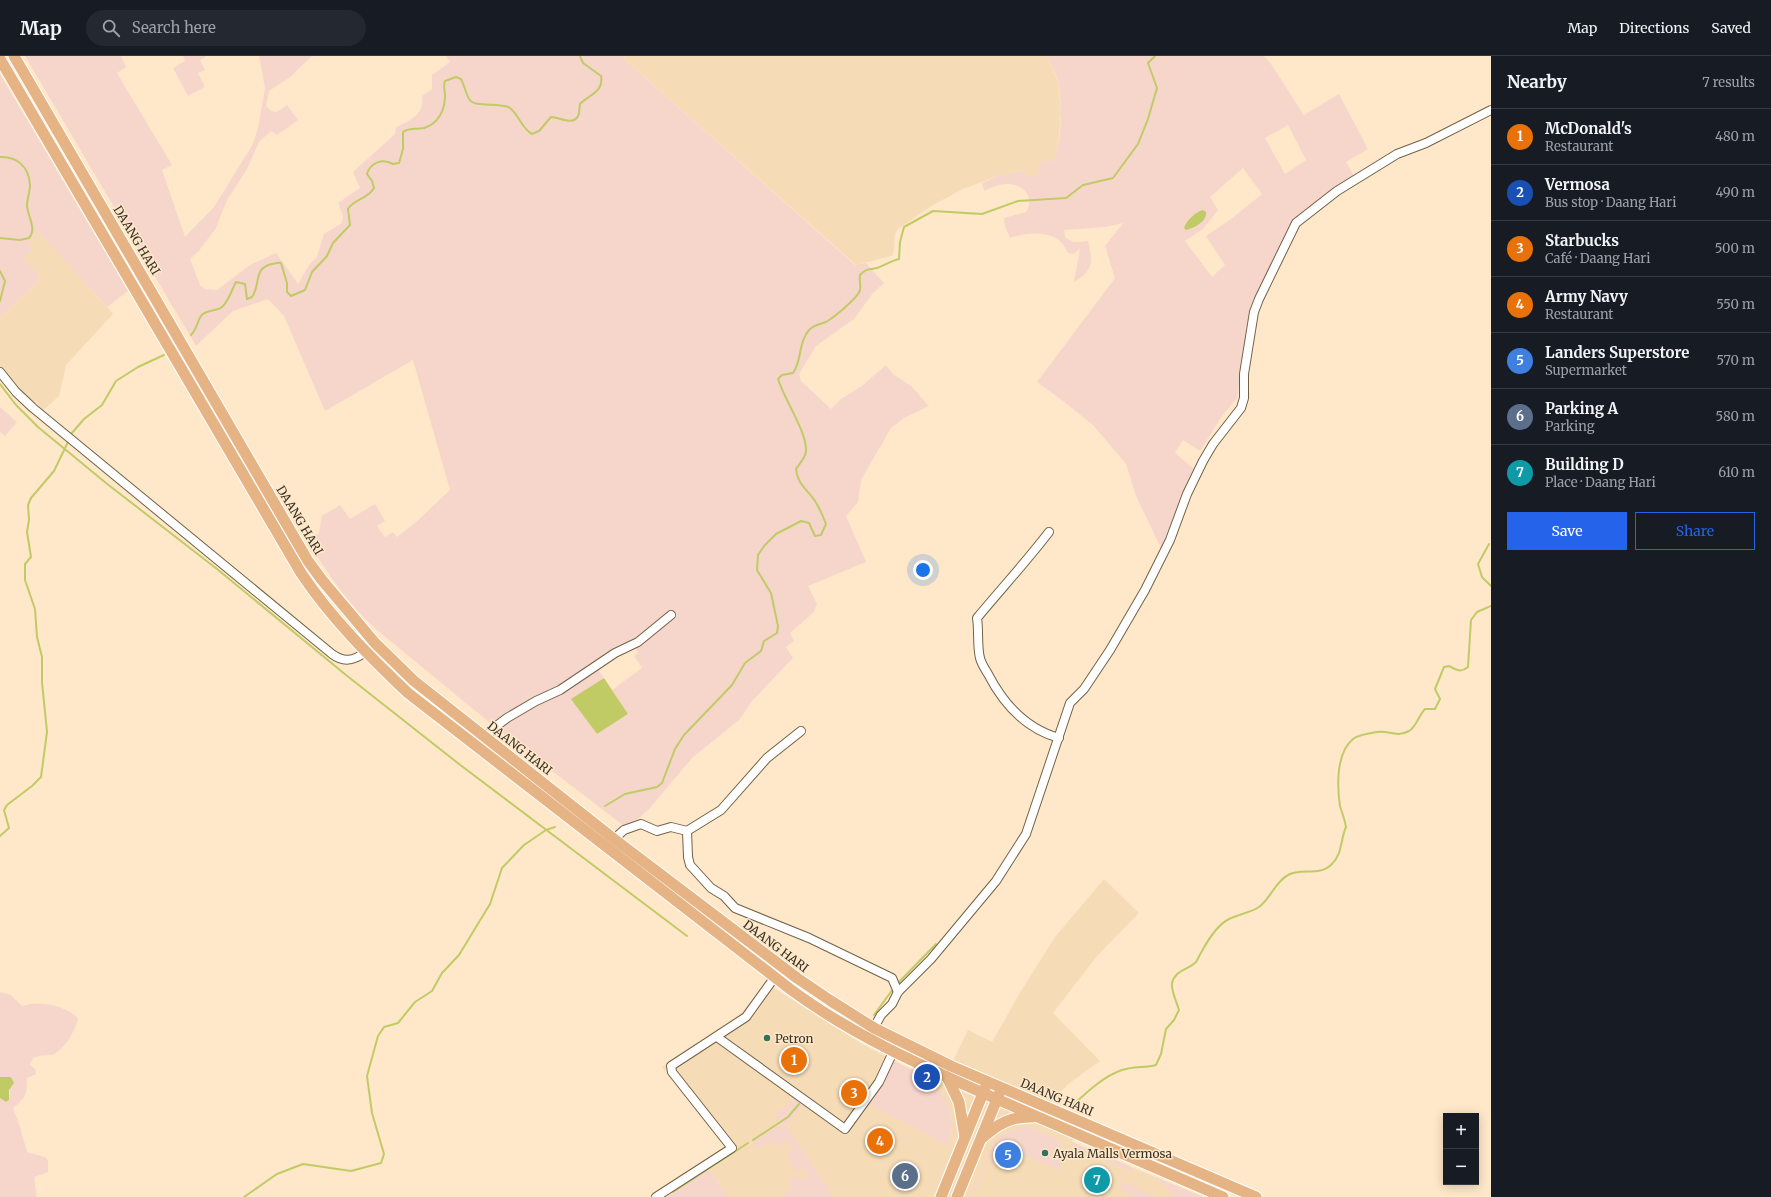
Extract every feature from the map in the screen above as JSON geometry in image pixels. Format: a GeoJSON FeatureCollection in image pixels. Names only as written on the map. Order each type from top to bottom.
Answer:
{"type":"FeatureCollection","features":[{"type":"Feature","properties":{"kind":"main road","name":"DAANG HARI"},"geometry":{"type":"LineString","coordinates":[[14,56],[308,561],[380,649],[414,681],[614,840],[782,967],[831,1002],[874,1028],[917,1050],[987,1082],[1256,1197]]}},
{"type":"Feature","properties":{"kind":"main road","name":"DAANG HARI"},"geometry":{"type":"LineString","coordinates":[[0,59],[301,573],[332,614],[365,652],[408,693],[775,978],[801,997],[868,1039],[1034,1117],[1224,1197]]}},
{"type":"Feature","properties":{"kind":"main road"},"geometry":{"type":"LineString","coordinates":[[71,180],[82,173]]}},
{"type":"Feature","properties":{"kind":"main road"},"geometry":{"type":"LineString","coordinates":[[947,1077],[959,1102],[965,1140]]}},
{"type":"Feature","properties":{"kind":"main road"},"geometry":{"type":"LineString","coordinates":[[941,1197],[987,1082]]}},
{"type":"Feature","properties":{"kind":"main road"},"geometry":{"type":"LineString","coordinates":[[957,1197],[1001,1087]]}},
{"type":"Feature","properties":{"kind":"main road"},"geometry":{"type":"LineString","coordinates":[[980,1140],[1004,1121],[1020,1117],[1034,1117]]}},
{"type":"Feature","properties":{"kind":"street"},"geometry":{"type":"LineString","coordinates":[[868,1039],[880,1015],[892,1004],[898,992],[931,959],[996,881],[1026,834],[1070,703],[1084,689],[1110,650],[1145,590],[1170,540],[1187,494],[1203,461],[1213,444],[1241,408],[1244,398],[1244,374],[1254,312],[1259,298],[1277,264],[1290,232],[1296,223],[1337,191],[1397,154],[1426,143],[1491,110]]}},
{"type":"Feature","properties":{"kind":"street"},"geometry":{"type":"LineString","coordinates":[[0,372],[16,392],[33,408],[332,654],[340,659],[346,660],[357,658],[365,652]]}},
{"type":"Feature","properties":{"kind":"street"},"geometry":{"type":"LineString","coordinates":[[1048,532],[1030,558],[1005,583],[977,618],[980,636],[978,646],[980,658],[997,691],[1010,708],[1037,728],[1059,738]]}},
{"type":"Feature","properties":{"kind":"street"},"geometry":{"type":"LineString","coordinates":[[486,738],[507,718],[536,701],[560,690],[615,653],[638,642],[671,615]]}},
{"type":"Feature","properties":{"kind":"street"},"geometry":{"type":"LineString","coordinates":[[614,840],[624,830],[641,824],[657,831],[671,827],[687,830],[721,810],[767,758],[800,731]]}},
{"type":"Feature","properties":{"kind":"street"},"geometry":{"type":"LineString","coordinates":[[687,830],[688,857],[690,865],[711,888],[724,896],[735,908],[809,938],[892,978],[898,992]]}},
{"type":"Feature","properties":{"kind":"street"},"geometry":{"type":"LineString","coordinates":[[656,1197],[732,1148],[671,1070],[673,1065],[746,1017],[782,967]]}},
{"type":"Feature","properties":{"kind":"street"},"geometry":{"type":"LineString","coordinates":[[717,1037],[845,1130],[879,1082],[893,1052]]}},
{"type":"Feature","properties":{"kind":"shaded area"},"geometry":{"type":"Polygon","coordinates":[[[25,56],[121,56],[126,67],[117,73],[172,165],[162,170],[185,237],[214,207],[253,144],[258,128],[265,88],[259,56],[312,56],[290,77],[269,91],[266,106],[271,111],[277,112],[287,105],[298,120],[277,135],[271,131],[259,142],[247,169],[227,200],[216,228],[198,252],[190,259],[200,285],[205,289],[217,290],[250,265],[276,253],[298,284],[309,265],[317,257],[324,234],[342,223],[343,216],[338,203],[360,188],[353,172],[395,134],[396,127],[411,119],[419,112],[421,108],[422,96],[432,89],[432,75],[450,62],[446,56],[625,56],[624,59],[855,265],[866,263],[884,283],[873,293],[854,319],[816,346],[799,374],[801,381],[831,409],[841,399],[862,386],[886,365],[893,374],[911,386],[929,406],[904,418],[891,428],[861,480],[858,502],[846,516],[866,562],[808,586],[817,604],[814,612],[790,633],[794,641],[786,647],[793,658],[753,700],[739,720],[692,758],[650,808],[638,819],[624,826],[495,727],[377,630],[347,599],[307,540],[319,533],[322,516],[340,505],[350,519],[375,504],[385,521],[377,526],[385,537],[393,532],[397,537],[415,523],[450,490],[413,360],[325,411],[284,316],[268,299],[233,311],[196,346],[25,56]],[[634,645],[597,668],[604,678],[572,699],[597,734],[628,714],[612,690],[642,668],[634,656],[638,653],[634,645]]]}},
{"type":"Feature","properties":{"kind":"shaded area"},"geometry":{"type":"Polygon","coordinates":[[[183,56],[206,56],[200,60],[205,70],[198,73],[205,87],[188,96],[173,68],[185,61],[183,56]]]}},
{"type":"Feature","properties":{"kind":"shaded area"},"geometry":{"type":"Polygon","coordinates":[[[625,56],[1047,56],[1058,82],[1061,112],[1058,148],[1053,160],[1043,162],[1038,176],[1025,176],[1024,170],[998,176],[963,189],[933,205],[898,229],[895,234],[892,256],[856,265],[624,59],[625,56]]]}},
{"type":"Feature","properties":{"kind":"shaded area"},"geometry":{"type":"Polygon","coordinates":[[[1047,56],[1264,56],[1271,64],[1304,115],[1339,94],[1368,149],[1346,162],[1355,178],[1294,220],[1288,228],[1253,304],[1237,398],[1222,416],[1200,451],[1183,440],[1175,453],[1194,469],[1161,548],[1136,496],[1126,464],[1093,425],[1037,382],[1115,278],[1105,246],[1123,223],[1106,227],[1064,230],[1065,237],[1070,241],[1088,241],[1090,248],[1091,260],[1089,269],[1081,278],[1074,282],[1080,248],[1074,254],[1068,253],[1061,242],[1056,238],[1043,234],[1029,234],[1010,238],[1005,227],[1004,218],[1026,212],[1029,206],[1029,201],[1026,192],[1022,188],[1012,184],[995,186],[984,191],[982,183],[998,176],[1025,170],[1026,176],[1038,176],[1039,165],[1043,162],[1053,160],[1059,143],[1061,122],[1060,101],[1057,79],[1047,56]],[[1288,125],[1265,138],[1285,174],[1306,160],[1288,125]],[[1243,168],[1210,197],[1218,210],[1203,229],[1185,241],[1212,277],[1225,265],[1206,236],[1231,219],[1262,194],[1243,168]]]}},
{"type":"Feature","properties":{"kind":"shaded area"},"geometry":{"type":"Polygon","coordinates":[[[0,74],[128,291],[107,307],[38,231],[32,239],[28,241],[32,249],[24,259],[41,278],[0,318],[0,74]]]}},
{"type":"Feature","properties":{"kind":"shaded area"},"geometry":{"type":"Polygon","coordinates":[[[1203,210],[1206,212],[1206,216],[1202,222],[1193,228],[1186,230],[1184,228],[1189,220],[1203,210]]]}},
{"type":"Feature","properties":{"kind":"shaded area"},"geometry":{"type":"Polygon","coordinates":[[[38,230],[113,314],[66,365],[59,396],[42,411],[36,401],[33,404],[23,395],[0,367],[0,318],[41,278],[23,259],[28,241],[32,239],[38,230]]]}},
{"type":"Feature","properties":{"kind":"shaded area"},"geometry":{"type":"Polygon","coordinates":[[[0,407],[17,422],[5,436],[0,432],[0,407]]]}},
{"type":"Feature","properties":{"kind":"shaded area"},"geometry":{"type":"Polygon","coordinates":[[[604,678],[628,714],[597,734],[571,699],[604,678]]]}},
{"type":"Feature","properties":{"kind":"shaded area"},"geometry":{"type":"Polygon","coordinates":[[[1104,879],[1139,913],[1097,956],[1053,1013],[1100,1061],[1067,1085],[1053,1100],[1039,1124],[1073,1139],[1072,1142],[1203,1197],[728,1197],[709,1170],[732,1155],[662,1067],[741,1013],[766,983],[862,1044],[941,1085],[968,1030],[992,1042],[1021,991],[1055,937],[1104,879]]]}},
{"type":"Feature","properties":{"kind":"shaded area"},"geometry":{"type":"Polygon","coordinates":[[[0,992],[11,995],[22,1006],[29,1004],[51,1005],[66,1010],[78,1018],[72,1034],[60,1050],[51,1055],[33,1058],[30,1065],[35,1069],[36,1074],[27,1078],[25,1095],[13,1108],[27,1152],[45,1157],[48,1161],[48,1172],[34,1177],[37,1197],[0,1197],[0,1098],[6,1102],[9,1100],[11,1077],[0,1077],[0,992]]]}},
{"type":"Feature","properties":{"kind":"shaded area"},"geometry":{"type":"Polygon","coordinates":[[[894,1061],[920,1075],[931,1083],[940,1092],[947,1103],[951,1115],[951,1129],[948,1146],[869,1104],[884,1083],[891,1064],[894,1061]]]}},
{"type":"Feature","properties":{"kind":"shaded area"},"geometry":{"type":"Polygon","coordinates":[[[0,1077],[11,1077],[14,1083],[9,1090],[9,1100],[6,1102],[0,1098],[0,1077]]]}},
{"type":"Feature","properties":{"kind":"shaded area"},"geometry":{"type":"Polygon","coordinates":[[[795,1099],[803,1104],[792,1120],[786,1125],[833,1197],[780,1197],[792,1189],[788,1182],[797,1175],[801,1181],[808,1175],[803,1168],[796,1173],[786,1155],[793,1151],[788,1142],[786,1141],[776,1147],[772,1141],[757,1150],[753,1142],[781,1124],[775,1114],[795,1099]]]}},
{"type":"Feature","properties":{"kind":"shaded area"},"geometry":{"type":"Polygon","coordinates":[[[1028,1127],[1059,1140],[1064,1155],[1058,1170],[996,1143],[973,1197],[971,1197],[995,1141],[1009,1131],[1028,1127]]]}},
{"type":"Feature","properties":{"kind":"shaded area"},"geometry":{"type":"Polygon","coordinates":[[[1072,1142],[1128,1165],[1135,1173],[1076,1149],[1072,1142]]]}},
{"type":"Feature","properties":{"kind":"shaded area"},"geometry":{"type":"Polygon","coordinates":[[[709,1170],[728,1197],[667,1197],[709,1170]]]}},
{"type":"Feature","properties":{"kind":"shaded area"},"geometry":{"type":"Polygon","coordinates":[[[1156,1177],[1203,1197],[1174,1197],[1156,1177]]]}},
{"type":"Feature","properties":{"kind":"shaded area"},"geometry":{"type":"Polygon","coordinates":[[[1127,1183],[1155,1197],[1136,1197],[1115,1186],[1127,1183]]]}},
{"type":"Feature","properties":{"kind":"waterway"},"geometry":{"type":"LineString","coordinates":[[191,335],[203,314],[222,307],[236,282],[245,284],[247,299],[252,297],[255,292],[260,273],[266,266],[281,263],[287,283],[287,292],[291,296],[305,290],[312,272],[327,256],[333,243],[350,225],[348,209],[354,203],[368,195],[374,188],[372,181],[367,174],[371,167],[374,164],[385,161],[393,164],[399,163],[403,149],[403,132],[429,126],[440,116],[445,101],[445,81],[456,77],[461,79],[469,99],[476,104],[500,105],[510,108],[526,129],[532,134],[539,131],[551,117],[569,121],[576,119],[579,113],[580,104],[600,86],[601,76],[583,63],[580,56]]}},
{"type":"Feature","properties":{"kind":"waterway"},"geometry":{"type":"LineString","coordinates":[[605,806],[625,794],[657,787],[662,783],[675,749],[684,735],[732,685],[745,663],[761,651],[764,641],[777,633],[778,626],[771,593],[757,570],[758,555],[764,546],[776,534],[801,521],[809,523],[815,536],[821,535],[826,524],[817,504],[798,479],[796,469],[806,453],[805,443],[799,425],[778,379],[782,375],[793,373],[798,363],[803,341],[809,330],[829,320],[855,298],[860,290],[860,275],[862,273],[866,270],[877,268],[899,259],[900,242],[904,227],[933,211],[982,214],[1018,201],[1066,198],[1083,185],[1113,178],[1138,144],[1148,119],[1157,88],[1148,63],[1155,56]]}},
{"type":"Feature","properties":{"kind":"waterway"},"geometry":{"type":"LineString","coordinates":[[0,157],[12,158],[25,168],[30,185],[27,206],[32,227],[29,238],[20,240],[0,238]]}},
{"type":"Feature","properties":{"kind":"waterway"},"geometry":{"type":"LineString","coordinates":[[0,271],[5,281],[0,301]]}},
{"type":"Feature","properties":{"kind":"waterway"},"geometry":{"type":"LineString","coordinates":[[71,434],[84,419],[102,405],[116,381],[138,367],[164,355]]}},
{"type":"Feature","properties":{"kind":"waterway"},"geometry":{"type":"LineString","coordinates":[[0,384],[16,405],[38,427],[106,483],[217,569],[346,675],[459,764],[687,936]]}},
{"type":"Feature","properties":{"kind":"waterway"},"geometry":{"type":"LineString","coordinates":[[0,836],[9,828],[4,810],[7,805],[32,786],[41,777],[47,732],[42,682],[42,657],[37,637],[35,609],[25,580],[25,564],[31,557],[27,532],[29,520],[28,505],[31,498],[54,471],[68,442]]}},
{"type":"Feature","properties":{"kind":"waterway"},"geometry":{"type":"LineString","coordinates":[[1489,544],[1478,564],[1482,577],[1491,586]]}},
{"type":"Feature","properties":{"kind":"waterway"},"geometry":{"type":"LineString","coordinates":[[1073,1105],[1096,1085],[1115,1073],[1135,1067],[1156,1065],[1161,1054],[1166,1029],[1174,1020],[1179,1010],[1172,990],[1172,983],[1176,975],[1196,962],[1210,938],[1221,925],[1229,919],[1259,907],[1280,882],[1288,875],[1299,872],[1321,870],[1327,868],[1335,861],[1338,856],[1346,827],[1340,806],[1338,780],[1343,753],[1347,745],[1353,739],[1361,735],[1381,732],[1400,734],[1409,731],[1414,727],[1425,709],[1435,709],[1440,699],[1435,689],[1444,667],[1449,666],[1456,670],[1461,670],[1468,667],[1471,620],[1477,612],[1491,606]]}},
{"type":"Feature","properties":{"kind":"waterway"},"geometry":{"type":"LineString","coordinates":[[244,1197],[277,1174],[303,1164],[351,1171],[381,1163],[384,1154],[372,1113],[367,1076],[378,1036],[384,1027],[398,1023],[415,1002],[432,991],[442,973],[459,955],[490,904],[502,868],[524,845],[546,830],[555,827]]}},
{"type":"Feature","properties":{"kind":"waterway"},"geometry":{"type":"LineString","coordinates":[[898,983],[936,944]]}},
{"type":"Feature","properties":{"kind":"waterway"},"geometry":{"type":"LineString","coordinates":[[874,1015],[893,989]]}},
{"type":"Feature","properties":{"kind":"waterway"},"geometry":{"type":"LineString","coordinates":[[753,1140],[788,1117],[799,1104]]}},
{"type":"Feature","properties":{"kind":"waterway"},"geometry":{"type":"LineString","coordinates":[[673,1192],[748,1143]]}},
{"type":"Feature","properties":{"kind":"place","name":"Petron"},"geometry":{"type":"Point","coordinates":[767,1038]}},
{"type":"Feature","properties":{"kind":"place","name":"McDonald's"},"geometry":{"type":"Point","coordinates":[794,1060]}},
{"type":"Feature","properties":{"kind":"place","name":"Vermosa"},"geometry":{"type":"Point","coordinates":[927,1077]}},
{"type":"Feature","properties":{"kind":"place","name":"Starbucks"},"geometry":{"type":"Point","coordinates":[854,1093]}},
{"type":"Feature","properties":{"kind":"place","name":"Army Navy"},"geometry":{"type":"Point","coordinates":[880,1141]}},
{"type":"Feature","properties":{"kind":"place","name":"Ayala Malls Vermosa"},"geometry":{"type":"Point","coordinates":[1045,1153]}},
{"type":"Feature","properties":{"kind":"place","name":"Landers Superstore"},"geometry":{"type":"Point","coordinates":[1008,1155]}},
{"type":"Feature","properties":{"kind":"place","name":"Parking A"},"geometry":{"type":"Point","coordinates":[905,1176]}},
{"type":"Feature","properties":{"kind":"place","name":"Building D"},"geometry":{"type":"Point","coordinates":[1097,1180]}}]}
